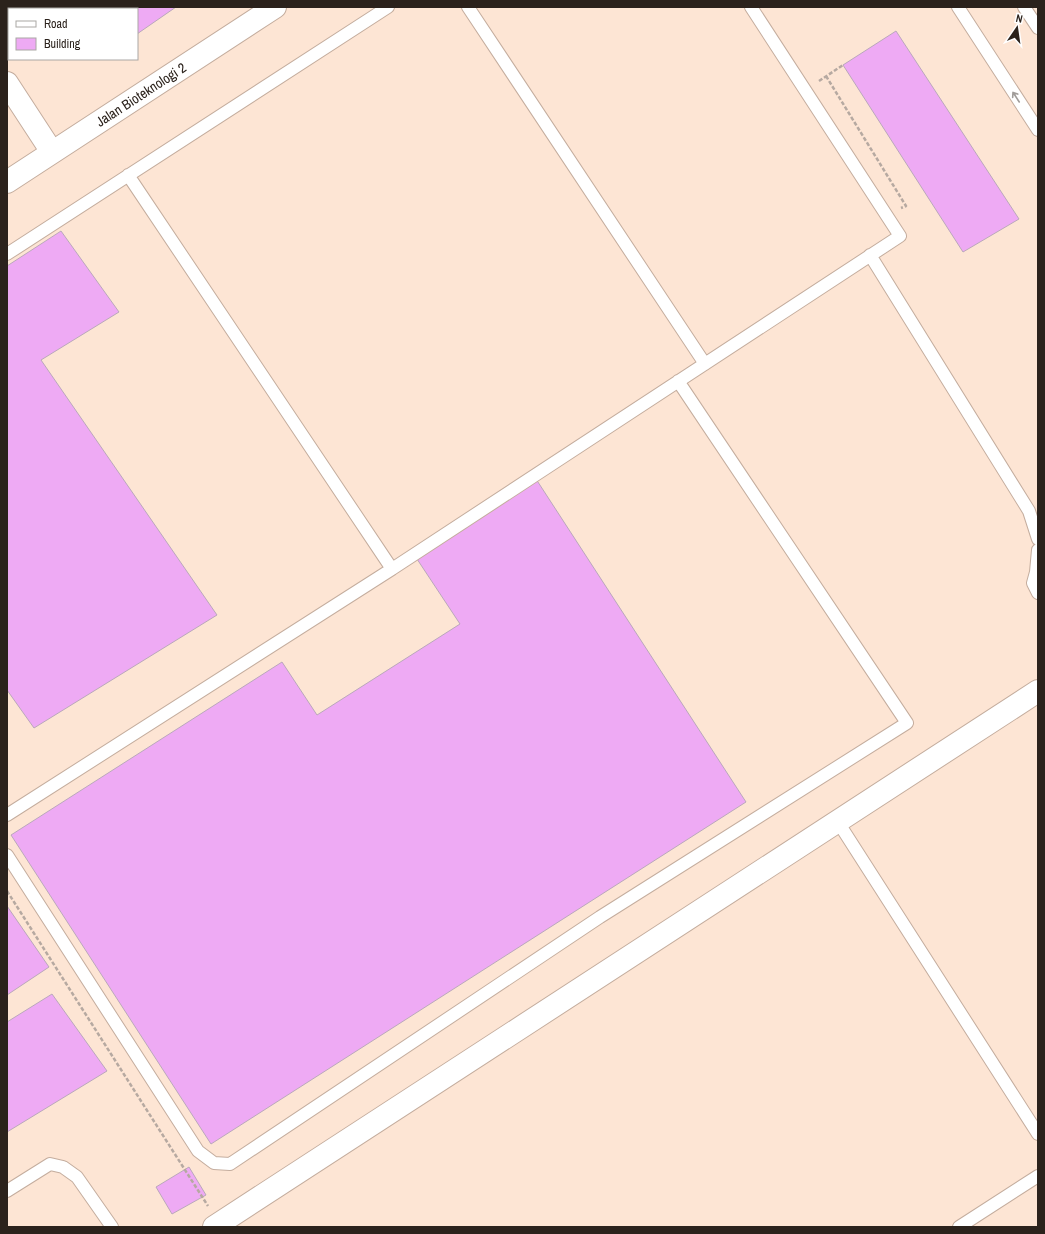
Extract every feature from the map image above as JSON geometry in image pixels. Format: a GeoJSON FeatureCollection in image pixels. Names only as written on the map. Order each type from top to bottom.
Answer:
{"type":"FeatureCollection","features":[{"type":"Feature","properties":{"kind":"street","name":"Jalan Bioteknologi 2"},"geometry":{"type":"LineString","coordinates":[[7,182],[275,7]]}},
{"type":"Feature","properties":{"kind":"street"},"geometry":{"type":"LineString","coordinates":[[7,83],[52,152]]}},
{"type":"Feature","properties":{"kind":"street"},"geometry":{"type":"LineString","coordinates":[[217,1226],[1038,691]]}},
{"type":"Feature","properties":{"kind":"lane"},"geometry":{"type":"LineString","coordinates":[[7,254],[388,7]]}},
{"type":"Feature","properties":{"kind":"lane"},"geometry":{"type":"LineString","coordinates":[[468,7],[705,364]]}},
{"type":"Feature","properties":{"kind":"lane"},"geometry":{"type":"LineString","coordinates":[[7,815],[392,569],[900,236],[751,7]]}},
{"type":"Feature","properties":{"kind":"lane"},"geometry":{"type":"LineString","coordinates":[[958,7],[1038,130]]}},
{"type":"Feature","properties":{"kind":"lane"},"geometry":{"type":"LineString","coordinates":[[1024,7],[1038,28]]}},
{"type":"Feature","properties":{"kind":"lane"},"geometry":{"type":"LineString","coordinates":[[128,176],[392,569]]}},
{"type":"Feature","properties":{"kind":"lane"},"geometry":{"type":"LineString","coordinates":[[870,255],[1029,511],[1038,539]]}},
{"type":"Feature","properties":{"kind":"lane"},"geometry":{"type":"LineString","coordinates":[[7,855],[198,1151],[214,1163],[230,1164],[600,917],[907,723],[678,381]]}},
{"type":"Feature","properties":{"kind":"lane"},"geometry":{"type":"LineString","coordinates":[[1038,550],[1033,583],[1038,593]]}},
{"type":"Feature","properties":{"kind":"lane"},"geometry":{"type":"LineString","coordinates":[[838,822],[1038,1134]]}},
{"type":"Feature","properties":{"kind":"lane"},"geometry":{"type":"LineString","coordinates":[[7,1191],[50,1164],[63,1167],[77,1177],[112,1227]]}},
{"type":"Feature","properties":{"kind":"lane"},"geometry":{"type":"LineString","coordinates":[[959,1227],[1038,1176]]}},
{"type":"Feature","properties":{"kind":"path"},"geometry":{"type":"LineString","coordinates":[[805,91],[843,64]]}},
{"type":"Feature","properties":{"kind":"path"},"geometry":{"type":"LineString","coordinates":[[826,76],[906,206],[887,216]]}},
{"type":"Feature","properties":{"kind":"path"},"geometry":{"type":"LineString","coordinates":[[7,891],[217,1226]]}},
{"type":"Feature","properties":{"kind":"shaded area"},"geometry":{"type":"Polygon","coordinates":[[[7,7],[1038,7],[1038,1227],[7,1227],[7,7]]]}},
{"type":"Feature","properties":{"kind":"building"},"geometry":{"type":"Polygon","coordinates":[[[59,7],[176,7],[138,33],[138,8],[59,7]]]}},
{"type":"Feature","properties":{"kind":"building"},"geometry":{"type":"Polygon","coordinates":[[[896,31],[1019,219],[963,252],[843,65],[896,31]]]}},
{"type":"Feature","properties":{"kind":"building"},"geometry":{"type":"Polygon","coordinates":[[[61,231],[119,312],[41,360],[217,615],[34,728],[7,690],[7,266],[61,231]]]}},
{"type":"Feature","properties":{"kind":"building"},"geometry":{"type":"Polygon","coordinates":[[[536,479],[746,802],[211,1144],[11,835],[282,662],[317,715],[460,624],[415,556],[536,479]]]}},
{"type":"Feature","properties":{"kind":"building"},"geometry":{"type":"Polygon","coordinates":[[[7,906],[49,967],[7,995],[7,906]]]}},
{"type":"Feature","properties":{"kind":"building"},"geometry":{"type":"Polygon","coordinates":[[[52,994],[107,1071],[7,1132],[7,1022],[52,994]]]}},
{"type":"Feature","properties":{"kind":"building"},"geometry":{"type":"Polygon","coordinates":[[[189,1167],[206,1195],[172,1214],[156,1187],[189,1167]]]}}]}
